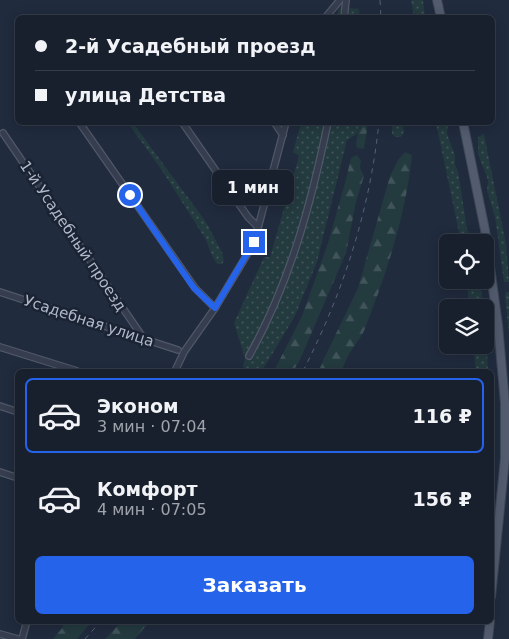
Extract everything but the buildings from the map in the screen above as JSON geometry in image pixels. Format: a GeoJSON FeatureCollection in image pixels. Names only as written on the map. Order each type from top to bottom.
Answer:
{"type":"FeatureCollection","features":[{"type":"Feature","properties":{"kind":"main road"},"geometry":{"type":"LineString","coordinates":[[437,0],[440,15]]}},
{"type":"Feature","properties":{"kind":"main road"},"geometry":{"type":"LineString","coordinates":[[464,125],[484,230],[498,325],[505,403],[502,491],[494,568]]}},
{"type":"Feature","properties":{"kind":"main road"},"geometry":{"type":"LineString","coordinates":[[488,639],[490,624]]}},
{"type":"Feature","properties":{"kind":"street"},"geometry":{"type":"LineString","coordinates":[[328,15],[340,0]]}},
{"type":"Feature","properties":{"kind":"street"},"geometry":{"type":"LineString","coordinates":[[344,15],[346,0]]}},
{"type":"Feature","properties":{"kind":"street"},"geometry":{"type":"LineString","coordinates":[[81,125],[194,288],[215,308]]}},
{"type":"Feature","properties":{"kind":"street"},"geometry":{"type":"LineString","coordinates":[[184,125],[248,218],[258,227]]}},
{"type":"Feature","properties":{"kind":"street"},"geometry":{"type":"LineString","coordinates":[[276,125],[283,135]]}},
{"type":"Feature","properties":{"kind":"street"},"geometry":{"type":"LineString","coordinates":[[176,369],[184,352],[215,308],[254,242],[285,125]]}},
{"type":"Feature","properties":{"kind":"street"},"geometry":{"type":"LineString","coordinates":[[249,356],[294,257],[310,201],[327,125]]}},
{"type":"Feature","properties":{"kind":"street","name":"1-й Усадебный проезд"},"geometry":{"type":"LineString","coordinates":[[3,133],[144,339]]}},
{"type":"Feature","properties":{"kind":"street","name":"Усадебная улица"},"geometry":{"type":"LineString","coordinates":[[0,292],[178,350]]}},
{"type":"Feature","properties":{"kind":"street"},"geometry":{"type":"LineString","coordinates":[[0,347],[71,369]]}},
{"type":"Feature","properties":{"kind":"street"},"geometry":{"type":"LineString","coordinates":[[0,406],[15,411]]}},
{"type":"Feature","properties":{"kind":"street"},"geometry":{"type":"LineString","coordinates":[[0,472],[15,477]]}},
{"type":"Feature","properties":{"kind":"street"},"geometry":{"type":"LineString","coordinates":[[22,639],[26,624]]}},
{"type":"Feature","properties":{"kind":"street"},"geometry":{"type":"LineString","coordinates":[[0,634],[18,639]]}},
{"type":"Feature","properties":{"kind":"green space"},"geometry":{"type":"Polygon","coordinates":[[[411,0],[423,0],[425,15],[414,15],[411,0]]]}},
{"type":"Feature","properties":{"kind":"green space"},"geometry":{"type":"Polygon","coordinates":[[[339,7],[359,9],[360,15],[337,15],[339,7]]]}},
{"type":"Feature","properties":{"kind":"green space"},"geometry":{"type":"Polygon","coordinates":[[[129,125],[134,125],[206,222],[222,252],[224,261],[222,264],[217,264],[206,240],[163,172],[129,125]]]}},
{"type":"Feature","properties":{"kind":"green space"},"geometry":{"type":"Polygon","coordinates":[[[300,125],[359,125],[357,134],[347,140],[317,262],[295,316],[263,369],[246,369],[243,367],[245,358],[234,323],[264,257],[270,257],[299,156],[293,152],[300,125]]]}},
{"type":"Feature","properties":{"kind":"green space"},"geometry":{"type":"Polygon","coordinates":[[[359,125],[368,125],[364,149],[357,148],[359,125]]]}},
{"type":"Feature","properties":{"kind":"green space"},"geometry":{"type":"Polygon","coordinates":[[[392,125],[403,125],[404,132],[401,137],[395,137],[392,134],[392,125]]]}},
{"type":"Feature","properties":{"kind":"green space"},"geometry":{"type":"Polygon","coordinates":[[[436,125],[448,125],[447,134],[455,155],[455,165],[458,171],[467,229],[470,234],[459,234],[436,125]]]}},
{"type":"Feature","properties":{"kind":"green space"},"geometry":{"type":"Polygon","coordinates":[[[484,134],[506,244],[509,282],[504,282],[495,217],[487,191],[488,180],[478,154],[478,137],[484,134]]]}},
{"type":"Feature","properties":{"kind":"green space"},"geometry":{"type":"Polygon","coordinates":[[[405,152],[412,155],[405,200],[394,244],[364,331],[348,356],[343,369],[319,369],[358,288],[390,176],[398,160],[405,152]]]}},
{"type":"Feature","properties":{"kind":"green space"},"geometry":{"type":"Polygon","coordinates":[[[357,155],[361,161],[360,168],[364,176],[356,202],[346,253],[299,362],[294,369],[275,369],[302,316],[328,243],[351,158],[357,155]]]}},
{"type":"Feature","properties":{"kind":"green space"},"geometry":{"type":"Polygon","coordinates":[[[467,289],[481,289],[483,299],[469,299],[467,289]]]}},
{"type":"Feature","properties":{"kind":"green space"},"geometry":{"type":"Polygon","coordinates":[[[506,292],[509,292],[509,334],[505,295],[506,292]]]}},
{"type":"Feature","properties":{"kind":"green space"},"geometry":{"type":"Polygon","coordinates":[[[474,354],[487,354],[488,369],[476,369],[474,354]]]}},
{"type":"Feature","properties":{"kind":"green space"},"geometry":{"type":"Polygon","coordinates":[[[62,624],[90,624],[77,639],[53,639],[63,627],[62,624]]]}},
{"type":"Feature","properties":{"kind":"green space"},"geometry":{"type":"Polygon","coordinates":[[[119,624],[148,624],[135,639],[105,639],[119,624]]]}},
{"type":"Feature","properties":{"kind":"railway"},"geometry":{"type":"LineString","coordinates":[[380,0],[381,15]]}},
{"type":"Feature","properties":{"kind":"railway"},"geometry":{"type":"LineString","coordinates":[[304,369],[330,312],[353,250],[369,187],[379,125]]}},
{"type":"Feature","properties":{"kind":"railway"},"geometry":{"type":"LineString","coordinates":[[85,639],[98,624]]}},
{"type":"Feature","properties":{"kind":"route"},"geometry":{"type":"LineString","coordinates":[[130,195],[194,288],[215,308],[254,242]]}}]}
